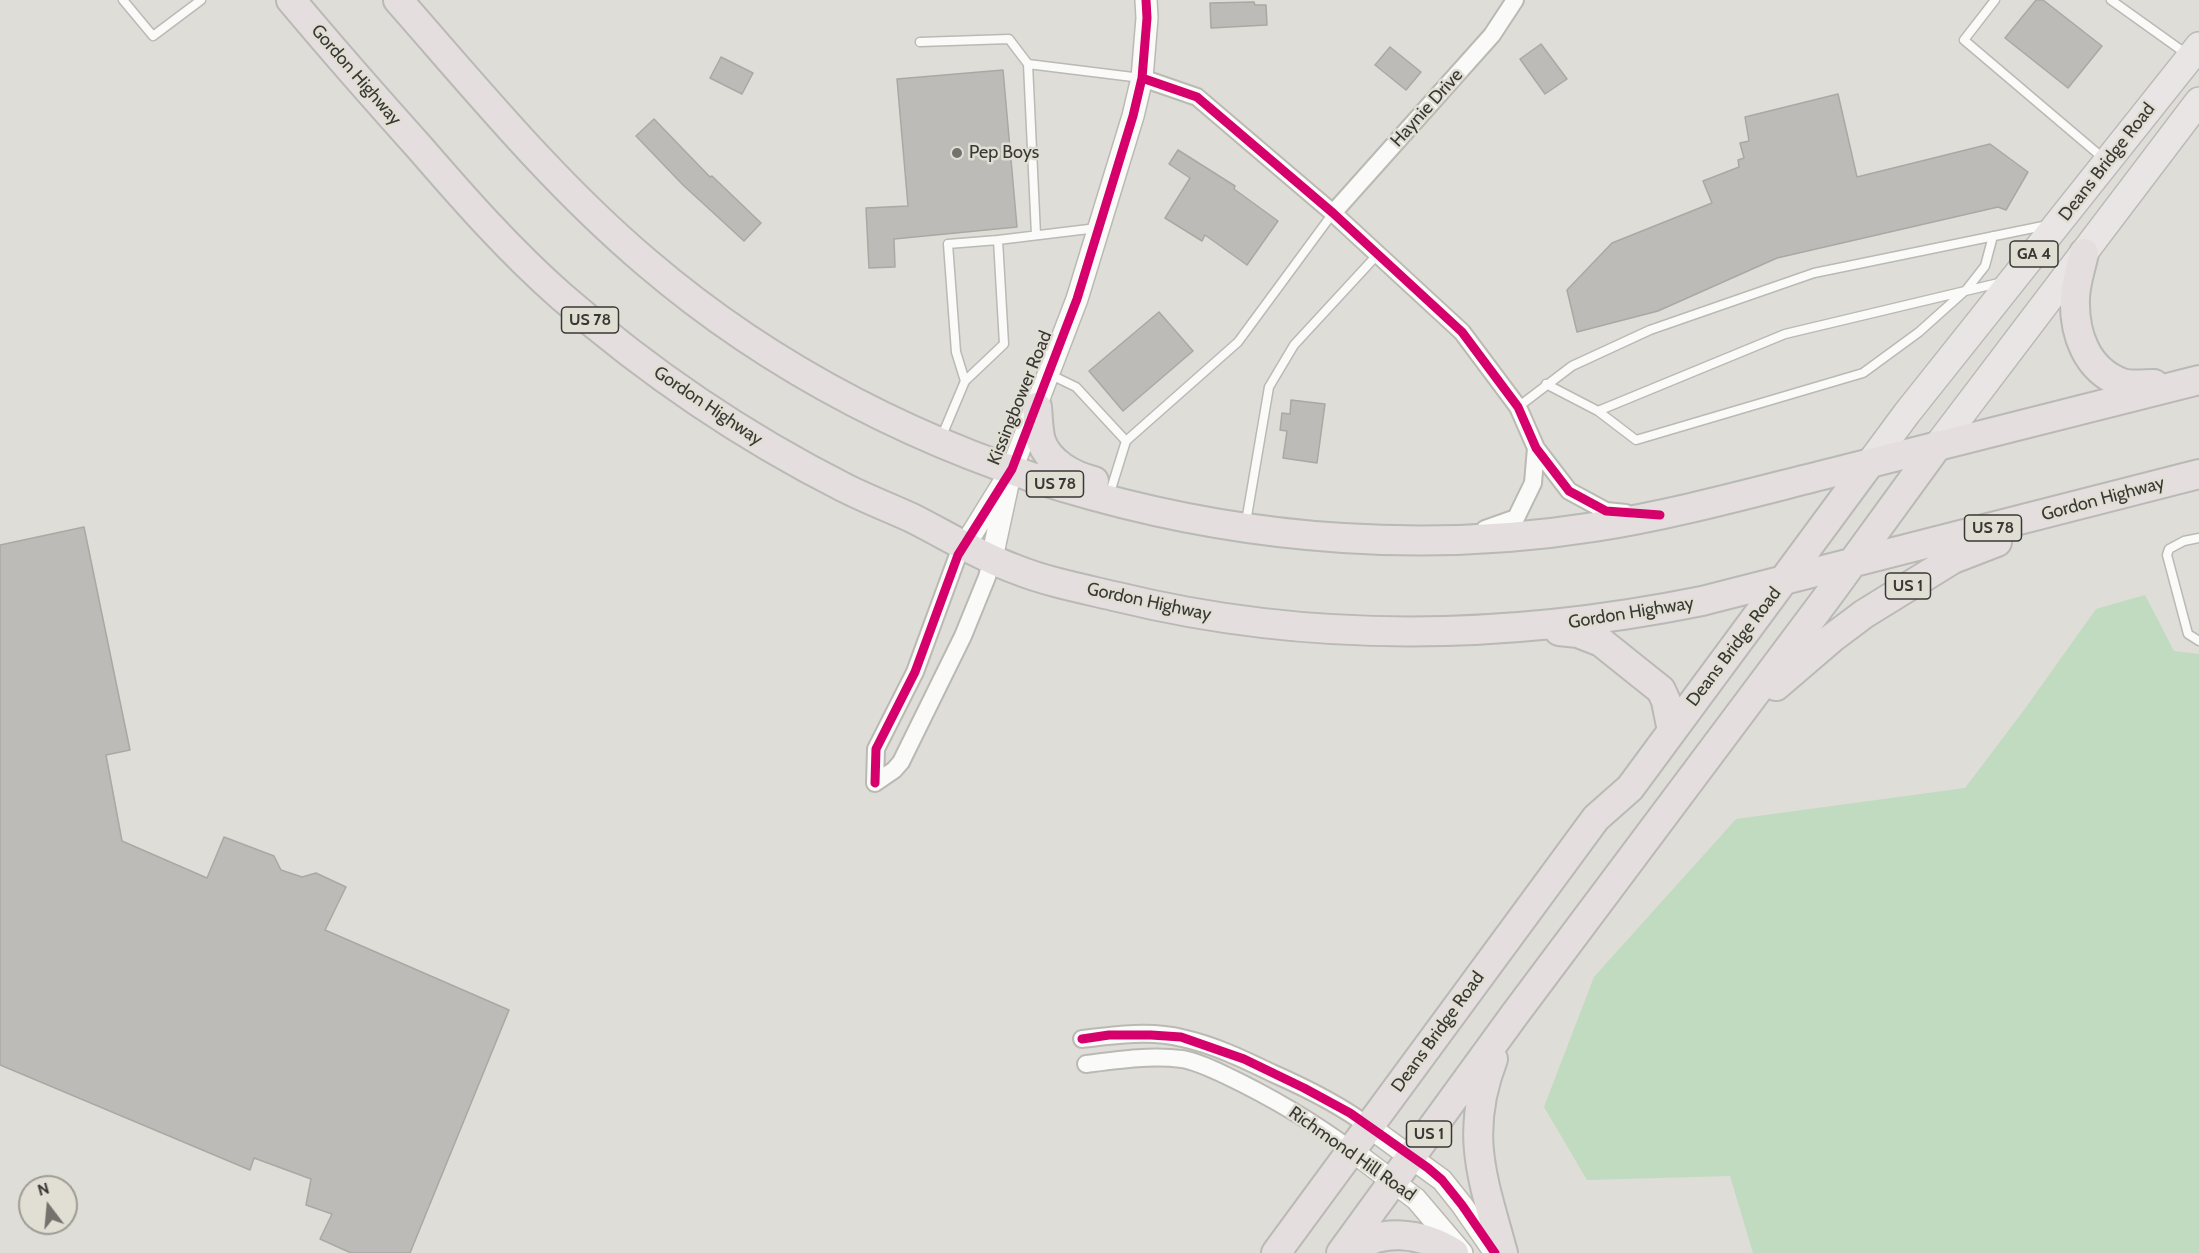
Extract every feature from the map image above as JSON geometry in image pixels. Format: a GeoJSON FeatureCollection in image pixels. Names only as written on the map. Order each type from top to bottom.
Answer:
{"type":"FeatureCollection","features":[{"type":"Feature","properties":{"kind":"highway","name":"Gordon Highway"},"geometry":{"type":"LineString","coordinates":[[291,0],[462,197],[533,271],[612,338],[697,402],[753,438],[848,490],[1015,569],[1084,589],[1153,606],[1230,619],[1321,629],[1427,633],[1530,627],[1633,615],[1702,601],[2199,474]]}},
{"type":"Feature","properties":{"kind":"highway","name":"US 78"},"geometry":{"type":"LineString","coordinates":[[398,0],[523,144],[570,194],[648,264],[730,327],[850,399],[940,442],[1109,501],[1176,517],[1245,529],[1360,539],[1453,540],[1557,532],[1660,515],[1870,463]]}},
{"type":"Feature","properties":{"kind":"highway"},"geometry":{"type":"LineString","coordinates":[[2084,253],[2075,297],[2075,323],[2078,337],[2093,364],[2121,382],[2135,385],[2197,380]]}},
{"type":"Feature","properties":{"kind":"highway"},"geometry":{"type":"LineString","coordinates":[[1870,463],[2197,380]]}},
{"type":"Feature","properties":{"kind":"highway"},"geometry":{"type":"LineString","coordinates":[[1037,407],[1041,440],[1047,452],[1056,462],[1079,477],[1150,496],[1245,529]]}},
{"type":"Feature","properties":{"kind":"highway","name":"Deans Bridge Road"},"geometry":{"type":"LineString","coordinates":[[1341,1253],[1510,1020],[1938,445]]}},
{"type":"Feature","properties":{"kind":"highway","name":"Deans Bridge Road"},"geometry":{"type":"LineString","coordinates":[[1276,1253],[1596,818],[1630,788],[1870,463]]}},
{"type":"Feature","properties":{"kind":"highway","name":"US 1"},"geometry":{"type":"LineString","coordinates":[[1718,741],[1800,664],[1832,638],[1915,581],[1953,559],[2134,491]]}},
{"type":"Feature","properties":{"kind":"highway"},"geometry":{"type":"LineString","coordinates":[[1530,627],[1578,633],[1601,642],[1660,690],[1666,701],[1672,731]]}},
{"type":"Feature","properties":{"kind":"highway"},"geometry":{"type":"LineString","coordinates":[[1350,1253],[1370,1239],[1395,1235],[1426,1240],[1443,1246],[1476,1247],[1479,1162],[1477,1136],[1482,1093],[1510,1020]]}},
{"type":"Feature","properties":{"kind":"main road","name":"Deans Bridge Road"},"geometry":{"type":"LineString","coordinates":[[1870,463],[2195,51]]}},
{"type":"Feature","properties":{"kind":"main road","name":"Deans Bridge Road"},"geometry":{"type":"LineString","coordinates":[[1938,445],[2199,101]]}},
{"type":"Feature","properties":{"kind":"street","name":"Kissingbower Road"},"geometry":{"type":"LineString","coordinates":[[1012,469],[958,555],[915,672],[876,749],[875,783],[894,770],[901,762],[963,636],[987,577],[1012,469],[1077,299],[1133,116],[1142,78],[1147,18],[1146,0]]}},
{"type":"Feature","properties":{"kind":"street","name":"Haynie Drive"},"geometry":{"type":"LineString","coordinates":[[1333,213],[1492,35],[1515,0]]}},
{"type":"Feature","properties":{"kind":"street"},"geometry":{"type":"LineString","coordinates":[[1142,78],[1197,97],[1333,213],[1462,332],[1518,407],[1536,448],[1569,491],[1606,511],[1660,515]]}},
{"type":"Feature","properties":{"kind":"street"},"geometry":{"type":"LineString","coordinates":[[1453,540],[1516,518],[1533,483],[1536,448]]}},
{"type":"Feature","properties":{"kind":"street","name":"Richmond Hill Road"},"geometry":{"type":"LineString","coordinates":[[1082,1039],[1109,1035],[1181,1037],[1244,1059],[1304,1088],[1350,1113],[1442,1180],[1462,1205],[1476,1247]]}},
{"type":"Feature","properties":{"kind":"street","name":"Richmond Hill Road"},"geometry":{"type":"LineString","coordinates":[[1086,1064],[1156,1058],[1184,1059],[1242,1083],[1321,1128],[1394,1181],[1476,1247]]}},
{"type":"Feature","properties":{"kind":"lane"},"geometry":{"type":"LineString","coordinates":[[123,0],[153,36],[201,0]]}},
{"type":"Feature","properties":{"kind":"lane"},"geometry":{"type":"LineString","coordinates":[[1995,0],[1964,40],[2107,162]]}},
{"type":"Feature","properties":{"kind":"lane"},"geometry":{"type":"LineString","coordinates":[[2111,0],[2195,51]]}},
{"type":"Feature","properties":{"kind":"lane"},"geometry":{"type":"LineString","coordinates":[[920,42],[1009,39],[1028,64],[1036,235]]}},
{"type":"Feature","properties":{"kind":"lane"},"geometry":{"type":"LineString","coordinates":[[1028,64],[1142,78]]}},
{"type":"Feature","properties":{"kind":"lane"},"geometry":{"type":"LineString","coordinates":[[1112,486],[1126,441],[1238,342],[1333,213]]}},
{"type":"Feature","properties":{"kind":"lane"},"geometry":{"type":"LineString","coordinates":[[1518,407],[1572,366],[1650,330],[1814,273],[2058,223]]}},
{"type":"Feature","properties":{"kind":"lane"},"geometry":{"type":"LineString","coordinates":[[966,381],[956,352],[948,244],[1099,227]]}},
{"type":"Feature","properties":{"kind":"lane"},"geometry":{"type":"LineString","coordinates":[[1546,384],[1598,411],[1636,440],[1863,373],[1919,332],[1967,289],[1985,266],[1993,236]]}},
{"type":"Feature","properties":{"kind":"lane"},"geometry":{"type":"LineString","coordinates":[[940,442],[966,381],[1004,344],[999,240]]}},
{"type":"Feature","properties":{"kind":"lane"},"geometry":{"type":"LineString","coordinates":[[1245,529],[1269,387],[1294,345],[1378,254]]}},
{"type":"Feature","properties":{"kind":"lane"},"geometry":{"type":"LineString","coordinates":[[1598,411],[1785,334],[1967,289],[2013,280]]}},
{"type":"Feature","properties":{"kind":"lane"},"geometry":{"type":"LineString","coordinates":[[1049,374],[1076,387],[1126,441]]}},
{"type":"Feature","properties":{"kind":"lane"},"geometry":{"type":"LineString","coordinates":[[2199,538],[2184,541],[2169,549],[2168,555],[2188,634],[2199,641]]}},
{"type":"Feature","properties":{"kind":"green space"},"geometry":{"type":"Polygon","coordinates":[[[2145,595],[2174,651],[2199,654],[2199,1253],[1753,1253],[1730,1176],[1587,1180],[1544,1107],[1594,977],[1736,819],[1965,788],[2096,609],[2145,595]]]}},
{"type":"Feature","properties":{"kind":"building"},"geometry":{"type":"Polygon","coordinates":[[[2036,0],[2043,0],[2102,46],[2068,88],[2005,38],[2036,0]]]}},
{"type":"Feature","properties":{"kind":"building"},"geometry":{"type":"Polygon","coordinates":[[[1254,2],[1255,5],[1266,5],[1267,25],[1211,28],[1210,3],[1254,2]]]}},
{"type":"Feature","properties":{"kind":"building"},"geometry":{"type":"Polygon","coordinates":[[[1541,44],[1567,79],[1545,94],[1520,59],[1541,44]]]}},
{"type":"Feature","properties":{"kind":"building"},"geometry":{"type":"Polygon","coordinates":[[[1390,47],[1421,72],[1406,90],[1375,65],[1390,47]]]}},
{"type":"Feature","properties":{"kind":"building"},"geometry":{"type":"Polygon","coordinates":[[[721,57],[753,73],[742,94],[710,78],[721,57]]]}},
{"type":"Feature","properties":{"kind":"building","name":"Pep Boys"},"geometry":{"type":"Polygon","coordinates":[[[1003,70],[1017,227],[894,239],[895,267],[869,268],[866,208],[908,206],[897,79],[1003,70]]]}},
{"type":"Feature","properties":{"kind":"building"},"geometry":{"type":"Polygon","coordinates":[[[1838,94],[1857,177],[1990,144],[2028,172],[2006,210],[1998,207],[1777,258],[1658,311],[1577,332],[1567,290],[1612,243],[1712,203],[1703,181],[1739,167],[1738,160],[1744,158],[1740,143],[1749,141],[1745,117],[1838,94]]]}},
{"type":"Feature","properties":{"kind":"building"},"geometry":{"type":"Polygon","coordinates":[[[654,119],[710,177],[712,176],[761,223],[744,241],[683,185],[636,136],[654,119]]]}},
{"type":"Feature","properties":{"kind":"building"},"geometry":{"type":"Polygon","coordinates":[[[1178,150],[1235,186],[1234,189],[1278,221],[1247,265],[1205,235],[1202,241],[1165,218],[1190,178],[1169,164],[1178,150]]]}},
{"type":"Feature","properties":{"kind":"building"},"geometry":{"type":"Polygon","coordinates":[[[1159,312],[1193,351],[1123,411],[1089,371],[1159,312]]]}},
{"type":"Feature","properties":{"kind":"building"},"geometry":{"type":"Polygon","coordinates":[[[1291,400],[1325,404],[1317,463],[1283,458],[1287,431],[1280,430],[1282,413],[1290,414],[1291,400]]]}},
{"type":"Feature","properties":{"kind":"building"},"geometry":{"type":"Polygon","coordinates":[[[84,527],[130,750],[106,755],[122,841],[207,878],[224,837],[274,856],[281,870],[302,877],[316,873],[346,887],[325,930],[509,1010],[410,1253],[351,1253],[320,1239],[332,1214],[306,1205],[311,1179],[254,1158],[250,1170],[0,1065],[0,545],[84,527]]]}},
{"type":"Feature","properties":{"kind":"cycle path"},"geometry":{"type":"LineString","coordinates":[[875,783],[876,749],[915,672],[958,555],[1012,469],[1077,299],[1133,116],[1142,78],[1147,18],[1146,0]]}},
{"type":"Feature","properties":{"kind":"cycle path"},"geometry":{"type":"LineString","coordinates":[[1142,78],[1197,97],[1333,213],[1462,332],[1518,407],[1536,448],[1569,491],[1606,511],[1660,515]]}},
{"type":"Feature","properties":{"kind":"cycle path"},"geometry":{"type":"LineString","coordinates":[[1082,1039],[1109,1035],[1181,1037],[1244,1059],[1304,1088],[1350,1113],[1442,1180],[1495,1253]]}},
{"type":"Feature","properties":{"kind":"place","name":"Pep Boys"},"geometry":{"type":"Point","coordinates":[957,153]}}]}
